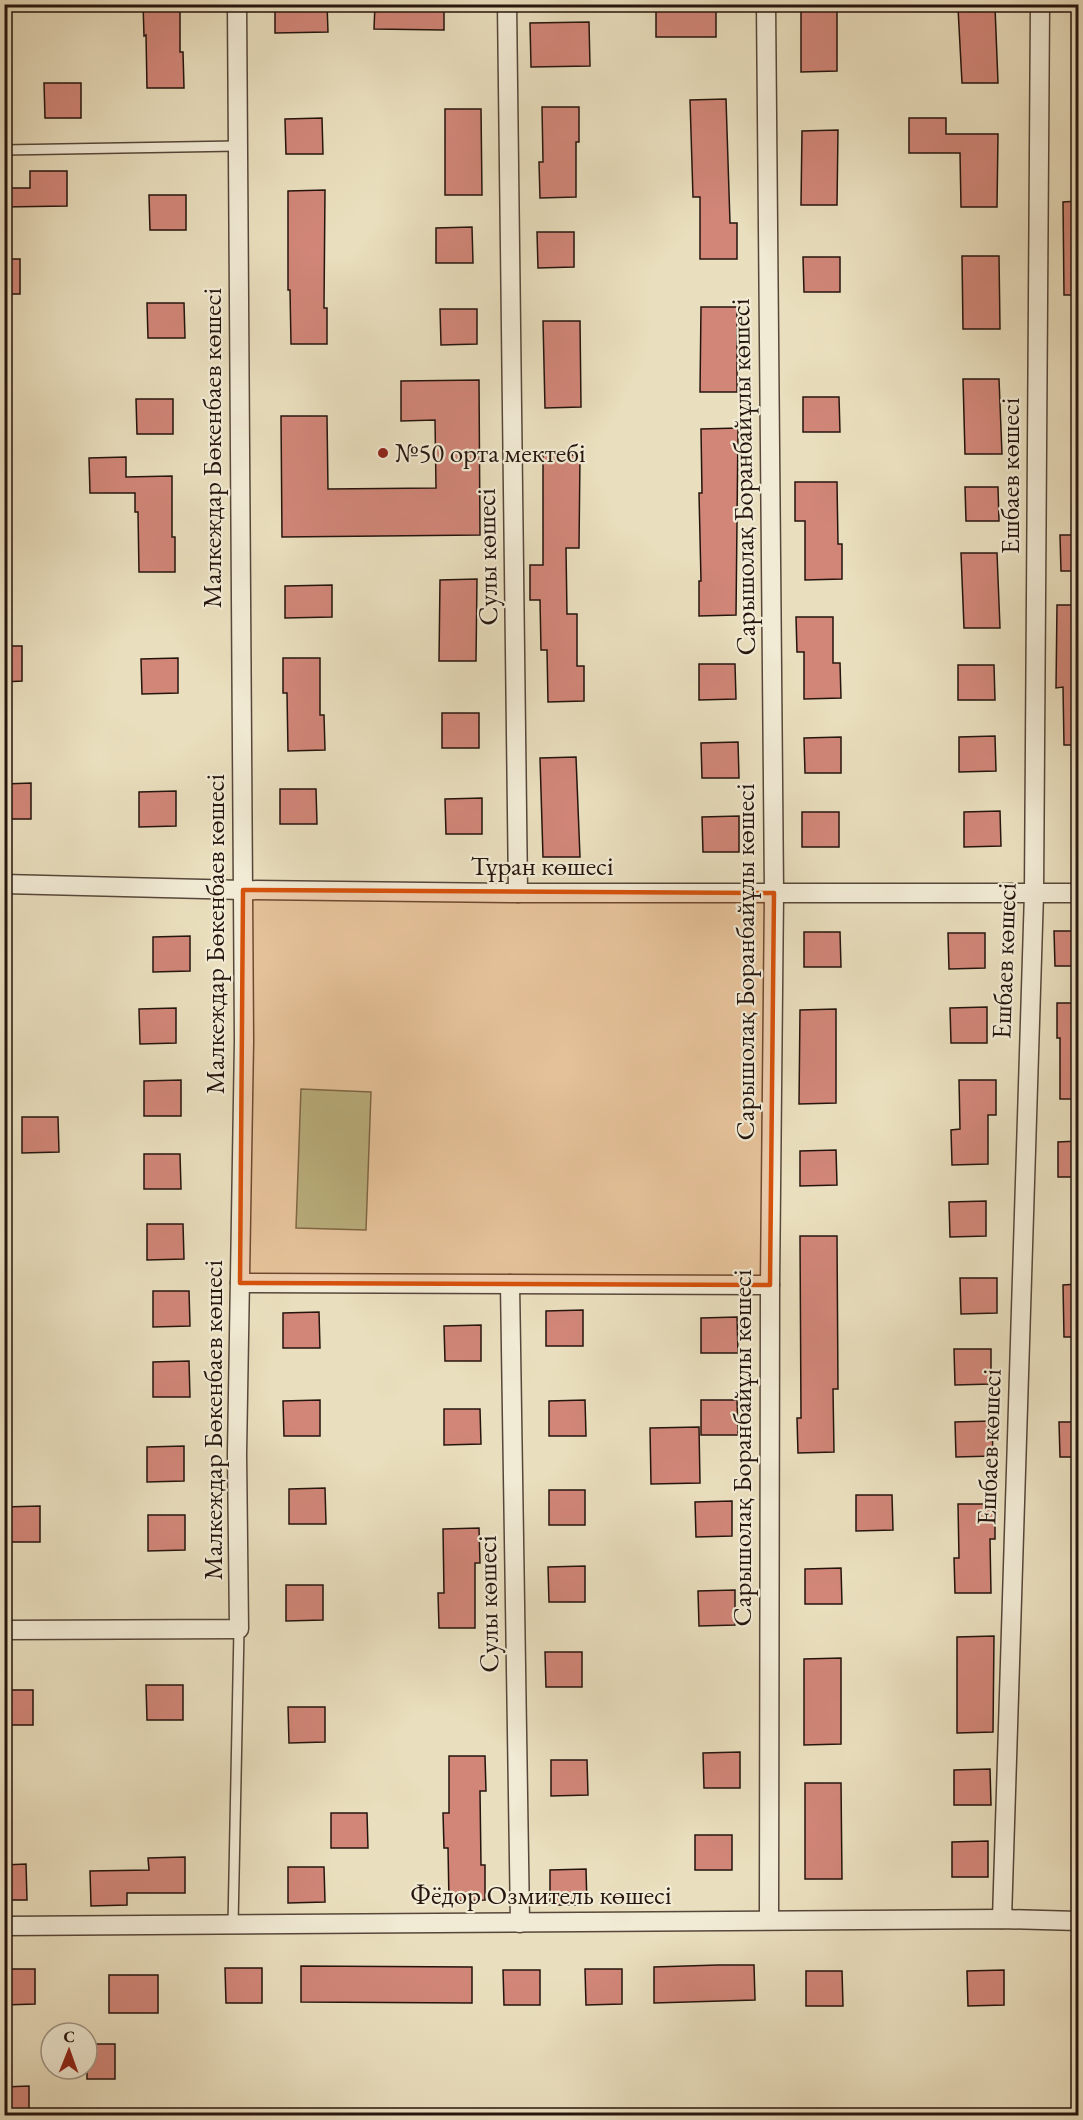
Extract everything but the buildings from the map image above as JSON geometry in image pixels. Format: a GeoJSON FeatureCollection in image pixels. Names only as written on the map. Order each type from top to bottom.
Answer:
{"type":"FeatureCollection","features":[{"type":"Feature","properties":{"kind":"street","name":"Малкеждар Бөкенбаев көшесі"},"geometry":{"type":"LineString","coordinates":[[237,4],[244,1041],[237,1454],[239,1629]]}},
{"type":"Feature","properties":{"kind":"street","name":"Сулы көшесі"},"geometry":{"type":"LineString","coordinates":[[507,4],[518,893]]}},
{"type":"Feature","properties":{"kind":"street","name":"Сарышолақ Боранбайұлы көшесі"},"geometry":{"type":"LineString","coordinates":[[766,4],[774,893],[770,1285],[769,1920]]}},
{"type":"Feature","properties":{"kind":"street","name":"Ешбаев көшесі"},"geometry":{"type":"LineString","coordinates":[[1002,1919],[1034,893],[1041,4]]}},
{"type":"Feature","properties":{"kind":"street","name":"Тұран көшесі"},"geometry":{"type":"LineString","coordinates":[[4,884],[243,890],[518,893],[1078,893]]}},
{"type":"Feature","properties":{"kind":"street"},"geometry":{"type":"LineString","coordinates":[[240,1283],[770,1285]]}},
{"type":"Feature","properties":{"kind":"street","name":"Сулы көшесі"},"geometry":{"type":"LineString","coordinates":[[510,1284],[520,1923]]}},
{"type":"Feature","properties":{"kind":"street"},"geometry":{"type":"LineString","coordinates":[[4,1630],[239,1629]]}},
{"type":"Feature","properties":{"kind":"street","name":"Фёдор Озмитель көшесі"},"geometry":{"type":"LineString","coordinates":[[4,1926],[769,1920],[1078,1921]]}},
{"type":"Feature","properties":{"kind":"lane"},"geometry":{"type":"LineString","coordinates":[[4,150],[237,146]]}},
{"type":"Feature","properties":{"kind":"lane"},"geometry":{"type":"LineString","coordinates":[[233,1925],[239,1629]]}},
{"type":"Feature","properties":{"kind":"highlighted area"},"geometry":{"type":"Polygon","coordinates":[[[243,890],[774,893],[770,1285],[240,1283],[243,890]]]}},
{"type":"Feature","properties":{"kind":"green space"},"geometry":{"type":"Polygon","coordinates":[[[301,1089],[371,1092],[366,1230],[296,1228],[301,1089]]]}},
{"type":"Feature","properties":{"kind":"place","name":"№50 орта мектебі"},"geometry":{"type":"Point","coordinates":[383,453]}}]}
